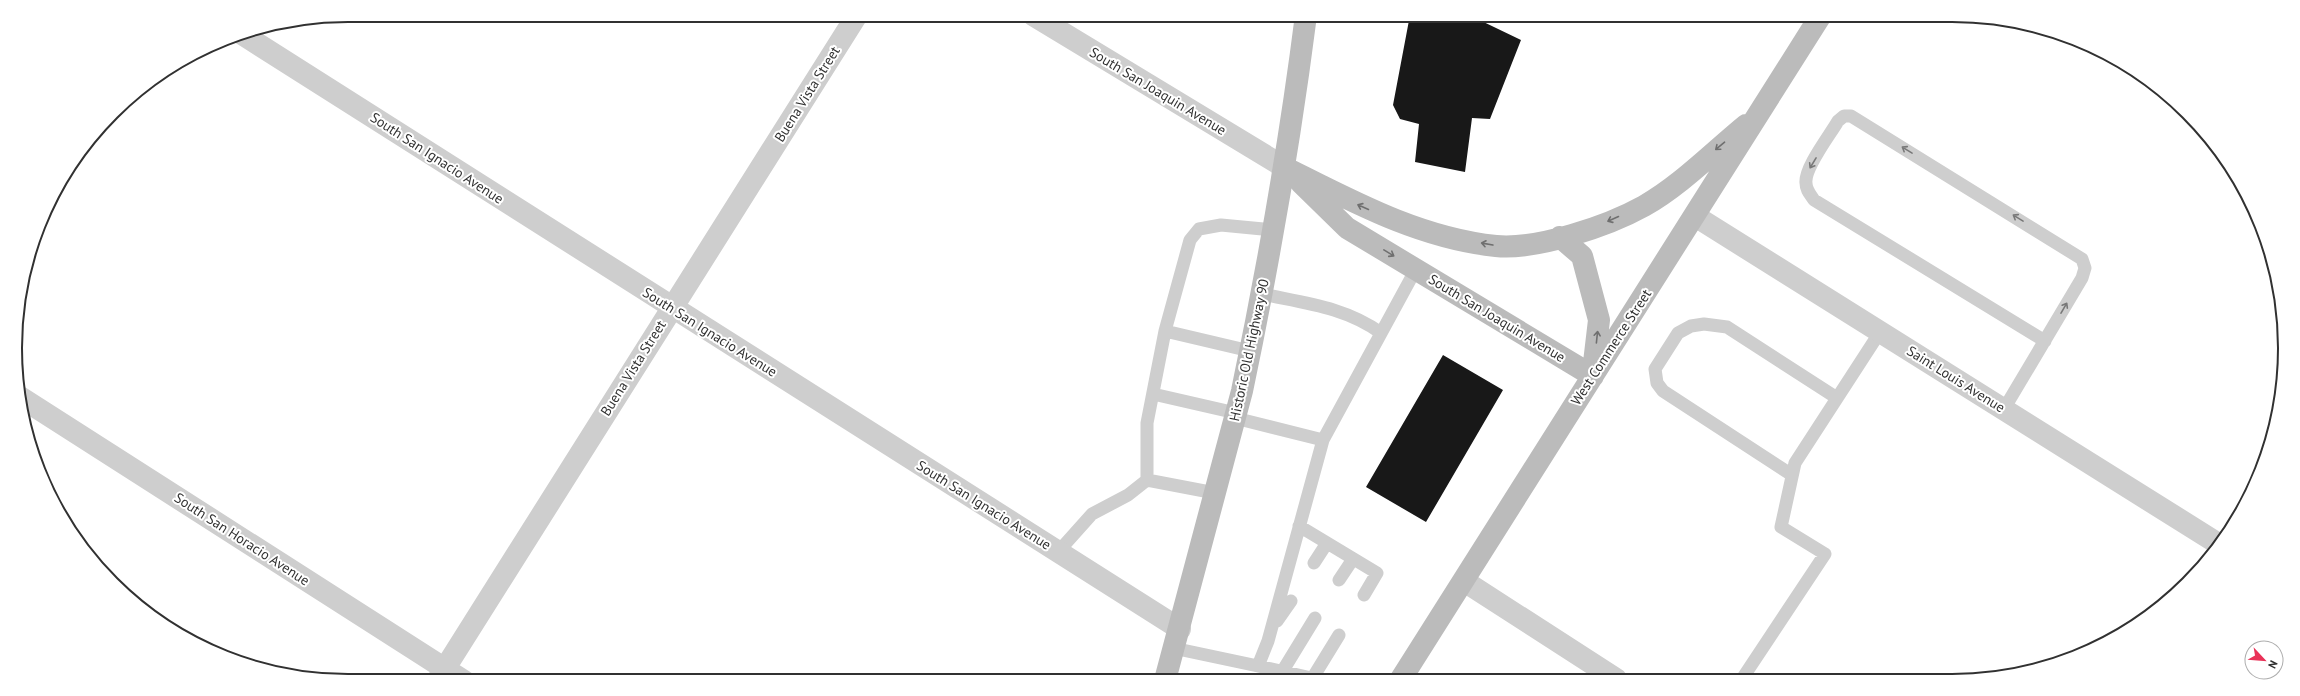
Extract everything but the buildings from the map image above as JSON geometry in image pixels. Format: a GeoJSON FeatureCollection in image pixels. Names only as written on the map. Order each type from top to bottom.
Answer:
{"type":"FeatureCollection","features":[{"type":"Feature","properties":{"kind":"main road","name":"Historic Old Highway 90"},"geometry":{"type":"LineString","coordinates":[[1167,674],[1215,493],[1250,351],[1262,294],[1284,166],[1305,22]]}},
{"type":"Feature","properties":{"kind":"main road","name":"West Commerce Street"},"geometry":{"type":"LineString","coordinates":[[1404,674],[1817,22]]}},
{"type":"Feature","properties":{"kind":"main road","name":"South San Joaquin Avenue"},"geometry":{"type":"LineString","coordinates":[[1284,166],[1360,206],[1438,236],[1497,246],[1530,244],[1599,226],[1644,206],[1679,181],[1760,112]]}},
{"type":"Feature","properties":{"kind":"main road","name":"South San Joaquin Avenue"},"geometry":{"type":"LineString","coordinates":[[1284,166],[1347,228],[1592,376]]}},
{"type":"Feature","properties":{"kind":"main road"},"geometry":{"type":"LineString","coordinates":[[1560,237],[1582,256],[1599,320],[1592,376]]}},
{"type":"Feature","properties":{"kind":"street","name":"Buena Vista Street"},"geometry":{"type":"LineString","coordinates":[[442,674],[853,22]]}},
{"type":"Feature","properties":{"kind":"street","name":"South San Joaquin Avenue"},"geometry":{"type":"LineString","coordinates":[[1045,22],[1284,166]]}},
{"type":"Feature","properties":{"kind":"street","name":"South San Ignacio Avenue"},"geometry":{"type":"LineString","coordinates":[[248,38],[671,308],[1058,552],[1176,638]]}},
{"type":"Feature","properties":{"kind":"street","name":"Saint Louis Avenue"},"geometry":{"type":"LineString","coordinates":[[1695,216],[2214,541]]}},
{"type":"Feature","properties":{"kind":"street","name":"South San Horacio Avenue"},"geometry":{"type":"LineString","coordinates":[[26,401],[439,674]]}},
{"type":"Feature","properties":{"kind":"street"},"geometry":{"type":"LineString","coordinates":[[1464,581],[1608,674]]}},
{"type":"Feature","properties":{"kind":"lane"},"geometry":{"type":"LineString","coordinates":[[2004,409],[2045,341],[2082,278],[2085,268],[2082,258],[1851,116],[1844,116],[1838,121],[1808,170],[1806,181],[1808,190],[1814,200],[2045,341]]}},
{"type":"Feature","properties":{"kind":"lane"},"geometry":{"type":"LineString","coordinates":[[1147,480],[1147,423],[1165,331],[1190,240],[1199,229],[1221,225],[1273,230]]}},
{"type":"Feature","properties":{"kind":"lane"},"geometry":{"type":"LineString","coordinates":[[1258,666],[1270,632],[1323,440],[1416,269]]}},
{"type":"Feature","properties":{"kind":"lane"},"geometry":{"type":"LineString","coordinates":[[1262,294],[1343,311],[1365,321],[1381,333]]}},
{"type":"Feature","properties":{"kind":"lane"},"geometry":{"type":"LineString","coordinates":[[1792,475],[1663,391],[1657,383],[1655,368],[1678,333],[1691,326],[1704,324],[1727,328],[1837,398]]}},
{"type":"Feature","properties":{"kind":"lane"},"geometry":{"type":"LineString","coordinates":[[1165,331],[1250,351]]}},
{"type":"Feature","properties":{"kind":"lane"},"geometry":{"type":"LineString","coordinates":[[1745,674],[1825,554],[1781,527],[1795,463],[1880,332]]}},
{"type":"Feature","properties":{"kind":"lane"},"geometry":{"type":"LineString","coordinates":[[1153,394],[1323,440]]}},
{"type":"Feature","properties":{"kind":"lane"},"geometry":{"type":"LineString","coordinates":[[1058,552],[1092,514],[1128,495],[1147,480],[1215,493]]}},
{"type":"Feature","properties":{"kind":"lane"},"geometry":{"type":"LineString","coordinates":[[1299,526],[1377,574],[1364,594]]}},
{"type":"Feature","properties":{"kind":"lane"},"geometry":{"type":"LineString","coordinates":[[1314,564],[1327,543]]}},
{"type":"Feature","properties":{"kind":"lane"},"geometry":{"type":"LineString","coordinates":[[1339,580],[1353,558]]}},
{"type":"Feature","properties":{"kind":"lane"},"geometry":{"type":"LineString","coordinates":[[1270,632],[1290,601]]}},
{"type":"Feature","properties":{"kind":"lane"},"geometry":{"type":"LineString","coordinates":[[1282,672],[1315,618]]}},
{"type":"Feature","properties":{"kind":"lane"},"geometry":{"type":"LineString","coordinates":[[1317,674],[1339,635]]}},
{"type":"Feature","properties":{"kind":"lane"},"geometry":{"type":"LineString","coordinates":[[1176,638],[1258,666],[1291,674]]}}]}
